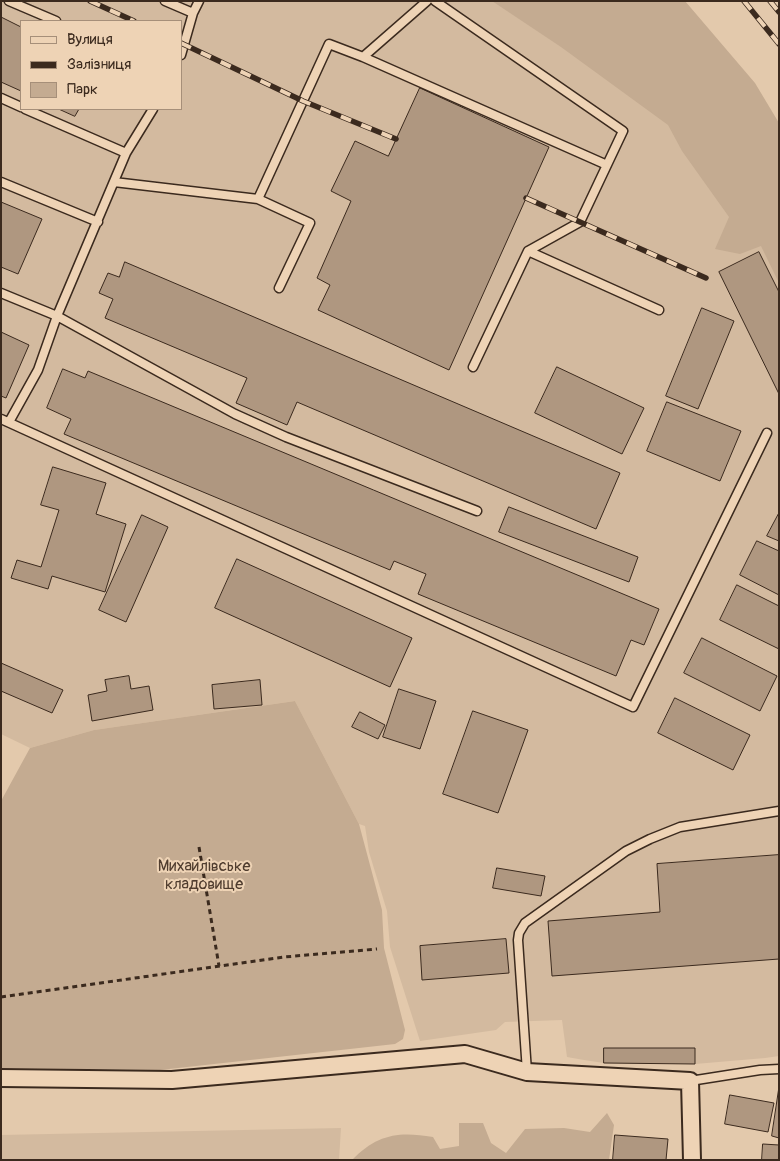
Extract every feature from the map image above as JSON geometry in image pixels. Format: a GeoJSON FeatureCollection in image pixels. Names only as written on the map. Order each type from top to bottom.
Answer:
{"type":"FeatureCollection","features":[{"type":"Feature","properties":{"kind":"street"},"geometry":{"type":"LineString","coordinates":[[1,1078],[172,1080],[466,1054],[527,1072],[690,1081],[692,1160]]}},
{"type":"Feature","properties":{"kind":"lane"},"geometry":{"type":"LineString","coordinates":[[9,1],[54,20]]}},
{"type":"Feature","properties":{"kind":"lane"},"geometry":{"type":"LineString","coordinates":[[165,1],[194,13]]}},
{"type":"Feature","properties":{"kind":"lane"},"geometry":{"type":"LineString","coordinates":[[182,52],[199,1]]}},
{"type":"Feature","properties":{"kind":"lane"},"geometry":{"type":"LineString","coordinates":[[364,57],[427,1]]}},
{"type":"Feature","properties":{"kind":"lane"},"geometry":{"type":"LineString","coordinates":[[435,1],[623,130],[580,222],[528,251],[473,367]]}},
{"type":"Feature","properties":{"kind":"lane"},"geometry":{"type":"LineString","coordinates":[[258,199],[329,44],[364,57],[607,165]]}},
{"type":"Feature","properties":{"kind":"lane"},"geometry":{"type":"LineString","coordinates":[[1,98],[20,107]]}},
{"type":"Feature","properties":{"kind":"lane"},"geometry":{"type":"LineString","coordinates":[[27,110],[126,153]]}},
{"type":"Feature","properties":{"kind":"lane"},"geometry":{"type":"LineString","coordinates":[[9,422],[38,370],[56,316],[126,153],[152,110]]}},
{"type":"Feature","properties":{"kind":"lane"},"geometry":{"type":"LineString","coordinates":[[1,182],[98,222]]}},
{"type":"Feature","properties":{"kind":"lane"},"geometry":{"type":"LineString","coordinates":[[114,182],[258,199],[310,223],[279,288]]}},
{"type":"Feature","properties":{"kind":"lane"},"geometry":{"type":"LineString","coordinates":[[528,251],[658,310]]}},
{"type":"Feature","properties":{"kind":"lane"},"geometry":{"type":"LineString","coordinates":[[1,293],[56,316],[234,414],[286,437],[477,511]]}},
{"type":"Feature","properties":{"kind":"lane"},"geometry":{"type":"LineString","coordinates":[[1,419],[633,707],[767,433]]}},
{"type":"Feature","properties":{"kind":"lane"},"geometry":{"type":"LineString","coordinates":[[527,1072],[518,940],[518,934],[525,923],[626,850],[650,839],[680,827],[779,811]]}},
{"type":"Feature","properties":{"kind":"lane"},"geometry":{"type":"LineString","coordinates":[[690,1081],[760,1070],[779,1069]]}},
{"type":"Feature","properties":{"kind":"path"},"geometry":{"type":"LineString","coordinates":[[199,847],[219,966]]}},
{"type":"Feature","properties":{"kind":"path"},"geometry":{"type":"LineString","coordinates":[[1,996],[284,957],[377,950]]}},
{"type":"Feature","properties":{"kind":"shaded area"},"geometry":{"type":"Polygon","coordinates":[[[1,1],[609,1],[779,234],[779,1056],[695,1064],[604,1063],[584,1060],[567,1057],[562,1020],[505,1022],[496,1030],[420,1041],[390,947],[387,911],[369,852],[365,826],[359,824],[295,701],[94,730],[30,748],[1,734],[1,1]]]}},
{"type":"Feature","properties":{"kind":"shaded area"},"geometry":{"type":"Polygon","coordinates":[[[341,1128],[339,1160],[1,1160],[1,1135],[341,1128]]]}},
{"type":"Feature","properties":{"kind":"green space"},"geometry":{"type":"Polygon","coordinates":[[[492,1],[685,1],[755,83],[779,123],[779,283],[761,246],[740,254],[715,249],[729,217],[682,151],[668,125],[561,47],[492,1]]]}},
{"type":"Feature","properties":{"kind":"green space","name":"Михайлівське кладовище"},"geometry":{"type":"Polygon","coordinates":[[[295,701],[359,824],[382,910],[384,948],[405,1030],[403,1039],[395,1044],[160,1070],[1,1068],[1,801],[30,748],[94,730],[295,701]]]}},
{"type":"Feature","properties":{"kind":"green space"},"geometry":{"type":"Polygon","coordinates":[[[607,1113],[614,1125],[609,1160],[352,1160],[370,1145],[389,1136],[410,1134],[433,1137],[440,1149],[459,1146],[459,1123],[483,1123],[491,1143],[506,1153],[525,1129],[564,1128],[590,1132],[607,1113]]]}},
{"type":"Feature","properties":{"kind":"building"},"geometry":{"type":"Polygon","coordinates":[[[1,17],[20,26],[20,91],[1,82],[1,17]]]}},
{"type":"Feature","properties":{"kind":"building"},"geometry":{"type":"Polygon","coordinates":[[[420,88],[549,147],[449,370],[318,310],[330,285],[317,278],[351,201],[331,191],[355,141],[388,156],[420,88]]]}},
{"type":"Feature","properties":{"kind":"building"},"geometry":{"type":"Polygon","coordinates":[[[61,110],[78,110],[75,116],[61,110]]]}},
{"type":"Feature","properties":{"kind":"building"},"geometry":{"type":"Polygon","coordinates":[[[1,202],[42,219],[18,274],[1,267],[1,202]]]}},
{"type":"Feature","properties":{"kind":"building"},"geometry":{"type":"Polygon","coordinates":[[[759,252],[779,292],[779,394],[719,272],[759,252]]]}},
{"type":"Feature","properties":{"kind":"building"},"geometry":{"type":"Polygon","coordinates":[[[125,262],[620,473],[596,529],[297,402],[287,425],[236,403],[247,378],[105,318],[113,299],[99,293],[108,273],[119,277],[125,262]]]}},
{"type":"Feature","properties":{"kind":"building"},"geometry":{"type":"Polygon","coordinates":[[[702,308],[734,321],[698,409],[666,396],[702,308]]]}},
{"type":"Feature","properties":{"kind":"building"},"geometry":{"type":"Polygon","coordinates":[[[1,332],[29,345],[6,398],[1,396],[1,332]]]}},
{"type":"Feature","properties":{"kind":"building"},"geometry":{"type":"Polygon","coordinates":[[[557,367],[644,408],[622,454],[535,413],[557,367]]]}},
{"type":"Feature","properties":{"kind":"building"},"geometry":{"type":"Polygon","coordinates":[[[63,369],[85,378],[88,371],[659,609],[644,645],[631,640],[616,676],[418,594],[426,574],[394,561],[390,570],[64,434],[71,419],[47,408],[63,369]]]}},
{"type":"Feature","properties":{"kind":"building"},"geometry":{"type":"Polygon","coordinates":[[[667,402],[741,431],[720,481],[647,451],[667,402]]]}},
{"type":"Feature","properties":{"kind":"building"},"geometry":{"type":"Polygon","coordinates":[[[53,467],[106,483],[96,514],[126,524],[105,592],[52,576],[48,589],[11,578],[17,560],[41,567],[59,510],[41,505],[53,467]]]}},
{"type":"Feature","properties":{"kind":"building"},"geometry":{"type":"Polygon","coordinates":[[[509,507],[638,557],[629,582],[499,532],[509,507]]]}},
{"type":"Feature","properties":{"kind":"building"},"geometry":{"type":"Polygon","coordinates":[[[779,513],[779,541],[767,536],[779,513]]]}},
{"type":"Feature","properties":{"kind":"building"},"geometry":{"type":"Polygon","coordinates":[[[142,515],[168,527],[126,622],[99,610],[142,515]]]}},
{"type":"Feature","properties":{"kind":"building"},"geometry":{"type":"Polygon","coordinates":[[[757,541],[779,551],[779,595],[740,575],[757,541]]]}},
{"type":"Feature","properties":{"kind":"building"},"geometry":{"type":"Polygon","coordinates":[[[237,559],[412,638],[390,687],[215,608],[237,559]]]}},
{"type":"Feature","properties":{"kind":"building"},"geometry":{"type":"Polygon","coordinates":[[[737,585],[779,606],[779,649],[720,620],[737,585]]]}},
{"type":"Feature","properties":{"kind":"building"},"geometry":{"type":"Polygon","coordinates":[[[702,638],[777,676],[760,711],[684,673],[702,638]]]}},
{"type":"Feature","properties":{"kind":"building"},"geometry":{"type":"Polygon","coordinates":[[[1,663],[63,690],[52,713],[1,691],[1,663]]]}},
{"type":"Feature","properties":{"kind":"building"},"geometry":{"type":"Polygon","coordinates":[[[129,676],[131,689],[149,686],[153,710],[92,721],[88,695],[107,691],[105,680],[129,676]]]}},
{"type":"Feature","properties":{"kind":"building"},"geometry":{"type":"Polygon","coordinates":[[[260,680],[262,705],[214,709],[212,685],[260,680]]]}},
{"type":"Feature","properties":{"kind":"building"},"geometry":{"type":"Polygon","coordinates":[[[399,689],[436,701],[420,749],[383,737],[399,689]]]}},
{"type":"Feature","properties":{"kind":"building"},"geometry":{"type":"Polygon","coordinates":[[[675,698],[750,735],[733,770],[658,733],[675,698]]]}},
{"type":"Feature","properties":{"kind":"building"},"geometry":{"type":"Polygon","coordinates":[[[473,711],[528,730],[498,813],[443,794],[473,711]]]}},
{"type":"Feature","properties":{"kind":"building"},"geometry":{"type":"Polygon","coordinates":[[[360,712],[385,725],[378,739],[352,727],[360,712]]]}},
{"type":"Feature","properties":{"kind":"building"},"geometry":{"type":"Polygon","coordinates":[[[779,855],[779,959],[552,976],[548,921],[660,912],[657,864],[779,855]]]}},
{"type":"Feature","properties":{"kind":"building"},"geometry":{"type":"Polygon","coordinates":[[[497,868],[545,876],[541,896],[493,888],[497,868]]]}},
{"type":"Feature","properties":{"kind":"building"},"geometry":{"type":"Polygon","coordinates":[[[506,939],[509,973],[422,980],[420,946],[506,939]]]}},
{"type":"Feature","properties":{"kind":"building"},"geometry":{"type":"Polygon","coordinates":[[[604,1048],[695,1048],[695,1064],[604,1063],[604,1048]]]}},
{"type":"Feature","properties":{"kind":"building"},"geometry":{"type":"Polygon","coordinates":[[[779,1087],[779,1138],[772,1136],[779,1087]]]}},
{"type":"Feature","properties":{"kind":"building"},"geometry":{"type":"Polygon","coordinates":[[[730,1095],[774,1103],[768,1132],[725,1124],[730,1095]]]}},
{"type":"Feature","properties":{"kind":"building"},"geometry":{"type":"Polygon","coordinates":[[[615,1135],[668,1139],[666,1160],[613,1160],[615,1135]]]}},
{"type":"Feature","properties":{"kind":"building"},"geometry":{"type":"Polygon","coordinates":[[[763,1144],[779,1145],[779,1160],[762,1160],[763,1144]]]}},
{"type":"Feature","properties":{"kind":"railway"},"geometry":{"type":"LineString","coordinates":[[90,1],[132,20]]}},
{"type":"Feature","properties":{"kind":"railway"},"geometry":{"type":"LineString","coordinates":[[744,1],[779,44]]}},
{"type":"Feature","properties":{"kind":"railway"},"geometry":{"type":"LineString","coordinates":[[770,1],[779,12]]}},
{"type":"Feature","properties":{"kind":"railway"},"geometry":{"type":"LineString","coordinates":[[182,43],[303,101],[396,139]]}},
{"type":"Feature","properties":{"kind":"railway"},"geometry":{"type":"LineString","coordinates":[[526,198],[706,278]]}}]}
